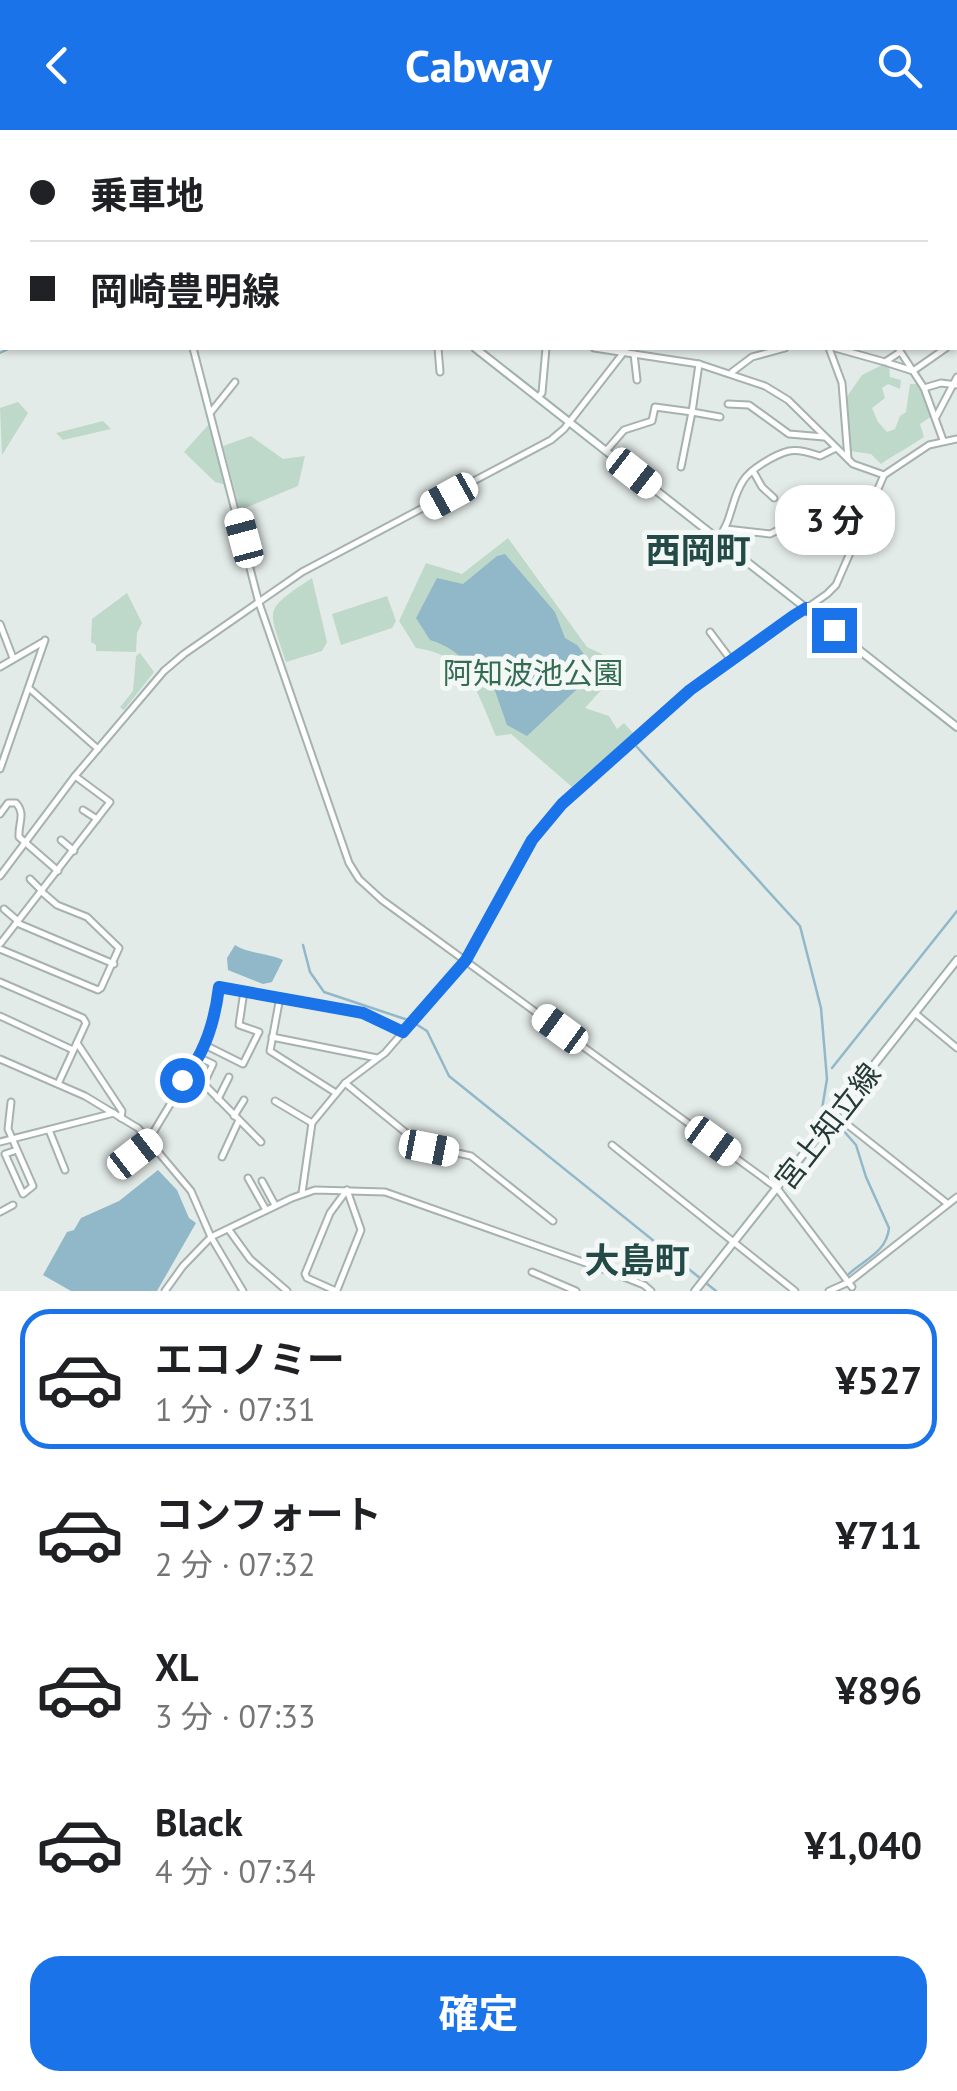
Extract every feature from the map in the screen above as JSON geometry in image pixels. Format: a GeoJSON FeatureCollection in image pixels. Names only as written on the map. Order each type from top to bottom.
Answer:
{"type":"FeatureCollection","features":[{"type":"Feature","properties":{"kind":"main road"},"geometry":{"type":"LineString","coordinates":[[478,350],[957,727]]}},
{"type":"Feature","properties":{"kind":"main road","name":"宮上知立線"},"geometry":{"type":"LineString","coordinates":[[695,1291],[957,960]]}},
{"type":"Feature","properties":{"kind":"street"},"geometry":{"type":"LineString","coordinates":[[194,350],[258,603],[348,864],[358,879],[777,1188],[846,1283]]}},
{"type":"Feature","properties":{"kind":"street"},"geometry":{"type":"LineString","coordinates":[[438,350],[440,372]]}},
{"type":"Feature","properties":{"kind":"street"},"geometry":{"type":"LineString","coordinates":[[538,398],[546,350]]}},
{"type":"Feature","properties":{"kind":"street"},"geometry":{"type":"LineString","coordinates":[[0,876],[75,776],[164,671],[302,572],[551,440],[625,350],[732,372],[766,386],[788,400],[859,468],[884,475]]}},
{"type":"Feature","properties":{"kind":"street"},"geometry":{"type":"LineString","coordinates":[[750,350],[752,357]]}},
{"type":"Feature","properties":{"kind":"street"},"geometry":{"type":"LineString","coordinates":[[732,372],[752,357],[778,350]]}},
{"type":"Feature","properties":{"kind":"street"},"geometry":{"type":"LineString","coordinates":[[833,350],[842,383],[848,459]]}},
{"type":"Feature","properties":{"kind":"street"},"geometry":{"type":"LineString","coordinates":[[840,350],[914,371]]}},
{"type":"Feature","properties":{"kind":"street"},"geometry":{"type":"LineString","coordinates":[[885,362],[899,350],[924,388],[943,440]]}},
{"type":"Feature","properties":{"kind":"street"},"geometry":{"type":"LineString","coordinates":[[914,371],[943,350]]}},
{"type":"Feature","properties":{"kind":"street"},"geometry":{"type":"LineString","coordinates":[[634,354],[636,380]]}},
{"type":"Feature","properties":{"kind":"street"},"geometry":{"type":"LineString","coordinates":[[682,467],[699,364]]}},
{"type":"Feature","properties":{"kind":"street"},"geometry":{"type":"LineString","coordinates":[[936,417],[956,377]]}},
{"type":"Feature","properties":{"kind":"street"},"geometry":{"type":"LineString","coordinates":[[211,412],[235,382]]}},
{"type":"Feature","properties":{"kind":"street"},"geometry":{"type":"LineString","coordinates":[[924,388],[941,383],[955,385]]}},
{"type":"Feature","properties":{"kind":"street"},"geometry":{"type":"LineString","coordinates":[[728,404],[749,405],[789,434],[826,436]]}},
{"type":"Feature","properties":{"kind":"street"},"geometry":{"type":"LineString","coordinates":[[606,451],[624,430],[652,422],[655,407],[720,417]]}},
{"type":"Feature","properties":{"kind":"street"},"geometry":{"type":"LineString","coordinates":[[302,1193],[312,1123],[345,1083],[403,1032],[466,960],[524,853],[548,818],[690,690],[836,585],[884,475],[921,449],[957,439]]}},
{"type":"Feature","properties":{"kind":"street"},"geometry":{"type":"LineString","coordinates":[[718,538],[726,528],[744,479],[786,452],[820,456],[836,448]]}},
{"type":"Feature","properties":{"kind":"street"},"geometry":{"type":"LineString","coordinates":[[754,472],[774,498]]}},
{"type":"Feature","properties":{"kind":"street"},"geometry":{"type":"LineString","coordinates":[[726,528],[770,534],[844,498],[872,500]]}},
{"type":"Feature","properties":{"kind":"street"},"geometry":{"type":"LineString","coordinates":[[0,624],[14,659]]}},
{"type":"Feature","properties":{"kind":"street"},"geometry":{"type":"LineString","coordinates":[[710,632],[731,660]]}},
{"type":"Feature","properties":{"kind":"street"},"geometry":{"type":"LineString","coordinates":[[0,666],[45,640],[0,768]]}},
{"type":"Feature","properties":{"kind":"street"},"geometry":{"type":"LineString","coordinates":[[30,689],[98,749]]}},
{"type":"Feature","properties":{"kind":"street"},"geometry":{"type":"LineString","coordinates":[[30,880],[42,892],[57,905],[87,916],[120,950],[98,990],[0,946],[18,922],[42,892],[74,851],[110,802],[75,776]]}},
{"type":"Feature","properties":{"kind":"street"},"geometry":{"type":"LineString","coordinates":[[0,814],[8,803],[16,803],[22,809],[19,837],[58,871]]}},
{"type":"Feature","properties":{"kind":"street"},"geometry":{"type":"LineString","coordinates":[[82,810],[97,819]]}},
{"type":"Feature","properties":{"kind":"street"},"geometry":{"type":"LineString","coordinates":[[61,840],[74,851]]}},
{"type":"Feature","properties":{"kind":"street"},"geometry":{"type":"LineString","coordinates":[[4,910],[18,922],[114,964]]}},
{"type":"Feature","properties":{"kind":"street"},"geometry":{"type":"LineString","coordinates":[[0,982],[84,1018],[86,1023],[58,1084]]}},
{"type":"Feature","properties":{"kind":"street"},"geometry":{"type":"LineString","coordinates":[[119,1166],[150,1140],[182,1080],[192,1070],[216,1009],[219,987],[363,1013],[403,1032]]}},
{"type":"Feature","properties":{"kind":"street"},"geometry":{"type":"LineString","coordinates":[[204,1045],[243,1064],[259,1032],[239,1024],[244,991]]}},
{"type":"Feature","properties":{"kind":"street"},"geometry":{"type":"LineString","coordinates":[[280,997],[272,1054],[336,1093]]}},
{"type":"Feature","properties":{"kind":"street"},"geometry":{"type":"LineString","coordinates":[[916,1014],[957,1048]]}},
{"type":"Feature","properties":{"kind":"street"},"geometry":{"type":"LineString","coordinates":[[0,1016],[75,1046],[122,1112],[0,1142]]}},
{"type":"Feature","properties":{"kind":"street"},"geometry":{"type":"LineString","coordinates":[[272,1037],[376,1058]]}},
{"type":"Feature","properties":{"kind":"street"},"geometry":{"type":"LineString","coordinates":[[198,1057],[213,1064],[204,1084]]}},
{"type":"Feature","properties":{"kind":"street"},"geometry":{"type":"LineString","coordinates":[[0,1059],[58,1084],[138,1128],[192,1190],[211,1238],[242,1291]]}},
{"type":"Feature","properties":{"kind":"street"},"geometry":{"type":"LineString","coordinates":[[192,1070],[261,1142]]}},
{"type":"Feature","properties":{"kind":"street"},"geometry":{"type":"LineString","coordinates":[[218,1099],[228,1077]]}},
{"type":"Feature","properties":{"kind":"street"},"geometry":{"type":"LineString","coordinates":[[345,1083],[421,1145],[471,1156],[553,1220]]}},
{"type":"Feature","properties":{"kind":"street"},"geometry":{"type":"LineString","coordinates":[[222,1156],[244,1100]]}},
{"type":"Feature","properties":{"kind":"street"},"geometry":{"type":"LineString","coordinates":[[276,1101],[312,1123]]}},
{"type":"Feature","properties":{"kind":"street"},"geometry":{"type":"LineString","coordinates":[[12,1102],[8,1128],[33,1186],[23,1194],[5,1154],[16,1150]]}},
{"type":"Feature","properties":{"kind":"street"},"geometry":{"type":"LineString","coordinates":[[834,1114],[948,1204]]}},
{"type":"Feature","properties":{"kind":"street"},"geometry":{"type":"LineString","coordinates":[[49,1130],[65,1170]]}},
{"type":"Feature","properties":{"kind":"street"},"geometry":{"type":"LineString","coordinates":[[612,1145],[795,1291]]}},
{"type":"Feature","properties":{"kind":"street"},"geometry":{"type":"LineString","coordinates":[[248,1178],[266,1211]]}},
{"type":"Feature","properties":{"kind":"street"},"geometry":{"type":"LineString","coordinates":[[262,1181],[276,1206]]}},
{"type":"Feature","properties":{"kind":"street"},"geometry":{"type":"LineString","coordinates":[[347,1190],[361,1230],[336,1291],[306,1278],[305,1274],[330,1213],[347,1190]]}},
{"type":"Feature","properties":{"kind":"street"},"geometry":{"type":"LineString","coordinates":[[165,1291],[211,1238],[302,1193],[347,1190],[401,1197],[644,1285],[650,1291]]}},
{"type":"Feature","properties":{"kind":"street"},"geometry":{"type":"LineString","coordinates":[[832,1289],[846,1283],[957,1196]]}},
{"type":"Feature","properties":{"kind":"street"},"geometry":{"type":"LineString","coordinates":[[0,1212],[13,1205]]}},
{"type":"Feature","properties":{"kind":"street"},"geometry":{"type":"LineString","coordinates":[[229,1230],[250,1259],[286,1291]]}},
{"type":"Feature","properties":{"kind":"street"},"geometry":{"type":"LineString","coordinates":[[532,1272],[576,1291]]}},
{"type":"Feature","properties":{"kind":"green space"},"geometry":{"type":"Polygon","coordinates":[[[889,365],[890,377],[901,380],[900,389],[888,384],[882,388],[885,398],[872,408],[887,432],[895,429],[906,412],[910,384],[918,384],[932,416],[920,424],[924,437],[881,464],[871,454],[850,451],[846,398],[862,375],[889,365]]]}},
{"type":"Feature","properties":{"kind":"green space"},"geometry":{"type":"Polygon","coordinates":[[[18,402],[28,413],[2,455],[0,408],[18,402]]]}},
{"type":"Feature","properties":{"kind":"green space"},"geometry":{"type":"Polygon","coordinates":[[[103,421],[111,429],[63,440],[56,433],[103,421]]]}},
{"type":"Feature","properties":{"kind":"green space"},"geometry":{"type":"Polygon","coordinates":[[[210,423],[227,485],[215,482],[184,452],[210,423]]]}},
{"type":"Feature","properties":{"kind":"green space"},"geometry":{"type":"Polygon","coordinates":[[[251,436],[283,459],[305,456],[298,486],[240,510],[223,446],[251,436]]]}},
{"type":"Feature","properties":{"kind":"green space","name":"阿知波池公園"},"geometry":{"type":"Polygon","coordinates":[[[508,538],[587,647],[602,654],[611,679],[585,708],[609,716],[617,729],[624,723],[633,733],[572,787],[511,734],[496,736],[476,691],[460,667],[434,652],[416,648],[399,621],[426,563],[462,574],[508,538]]]}},
{"type":"Feature","properties":{"kind":"green space"},"geometry":{"type":"Polygon","coordinates":[[[312,578],[327,642],[322,651],[286,662],[274,612],[284,598],[312,578]]]}},
{"type":"Feature","properties":{"kind":"green space"},"geometry":{"type":"Polygon","coordinates":[[[127,593],[142,623],[136,652],[96,651],[91,642],[92,619],[127,593]]]}},
{"type":"Feature","properties":{"kind":"green space"},"geometry":{"type":"Polygon","coordinates":[[[387,596],[396,621],[392,628],[341,645],[332,614],[387,596]]]}},
{"type":"Feature","properties":{"kind":"green space"},"geometry":{"type":"Polygon","coordinates":[[[140,653],[154,672],[124,710],[120,707],[133,691],[136,656],[140,653]]]}},
{"type":"Feature","properties":{"kind":"water"},"geometry":{"type":"Polygon","coordinates":[[[505,554],[555,612],[565,638],[577,645],[593,666],[590,677],[527,736],[507,725],[494,688],[453,651],[430,640],[416,618],[437,578],[463,584],[497,556],[505,554]]]}},
{"type":"Feature","properties":{"kind":"water"},"geometry":{"type":"Polygon","coordinates":[[[235,945],[283,960],[272,982],[263,984],[228,970],[227,958],[235,945]]]}},
{"type":"Feature","properties":{"kind":"water"},"geometry":{"type":"Polygon","coordinates":[[[158,1170],[177,1190],[189,1218],[196,1223],[157,1291],[71,1291],[43,1275],[67,1232],[74,1230],[81,1218],[119,1201],[158,1170]]]}},
{"type":"Feature","properties":{"kind":"waterway"},"geometry":{"type":"LineString","coordinates":[[0,353],[6,350]]}},
{"type":"Feature","properties":{"kind":"waterway"},"geometry":{"type":"LineString","coordinates":[[637,747],[800,926],[821,1008],[827,1079],[822,1109],[829,1116]]}},
{"type":"Feature","properties":{"kind":"waterway"},"geometry":{"type":"LineString","coordinates":[[832,1068],[957,911]]}},
{"type":"Feature","properties":{"kind":"waterway"},"geometry":{"type":"LineString","coordinates":[[303,945],[310,972],[324,992],[411,1021],[427,1031],[449,1076],[716,1291]]}},
{"type":"Feature","properties":{"kind":"waterway"},"geometry":{"type":"LineString","coordinates":[[835,1121],[856,1145],[889,1228],[881,1247],[849,1274],[837,1291]]}},
{"type":"Feature","properties":{"kind":"district","name":"西岡町"},"geometry":{"type":"Point","coordinates":[698,550]}},
{"type":"Feature","properties":{"kind":"district","name":"大島町"},"geometry":{"type":"Point","coordinates":[637,1260]}},
{"type":"Feature","properties":{"kind":"route"},"geometry":{"type":"LineString","coordinates":[[182,1080],[192,1070],[204,1045],[219,987],[363,1013],[403,1032],[466,960],[532,840],[562,804],[690,690],[793,616],[806,608],[834,630]]}}]}
